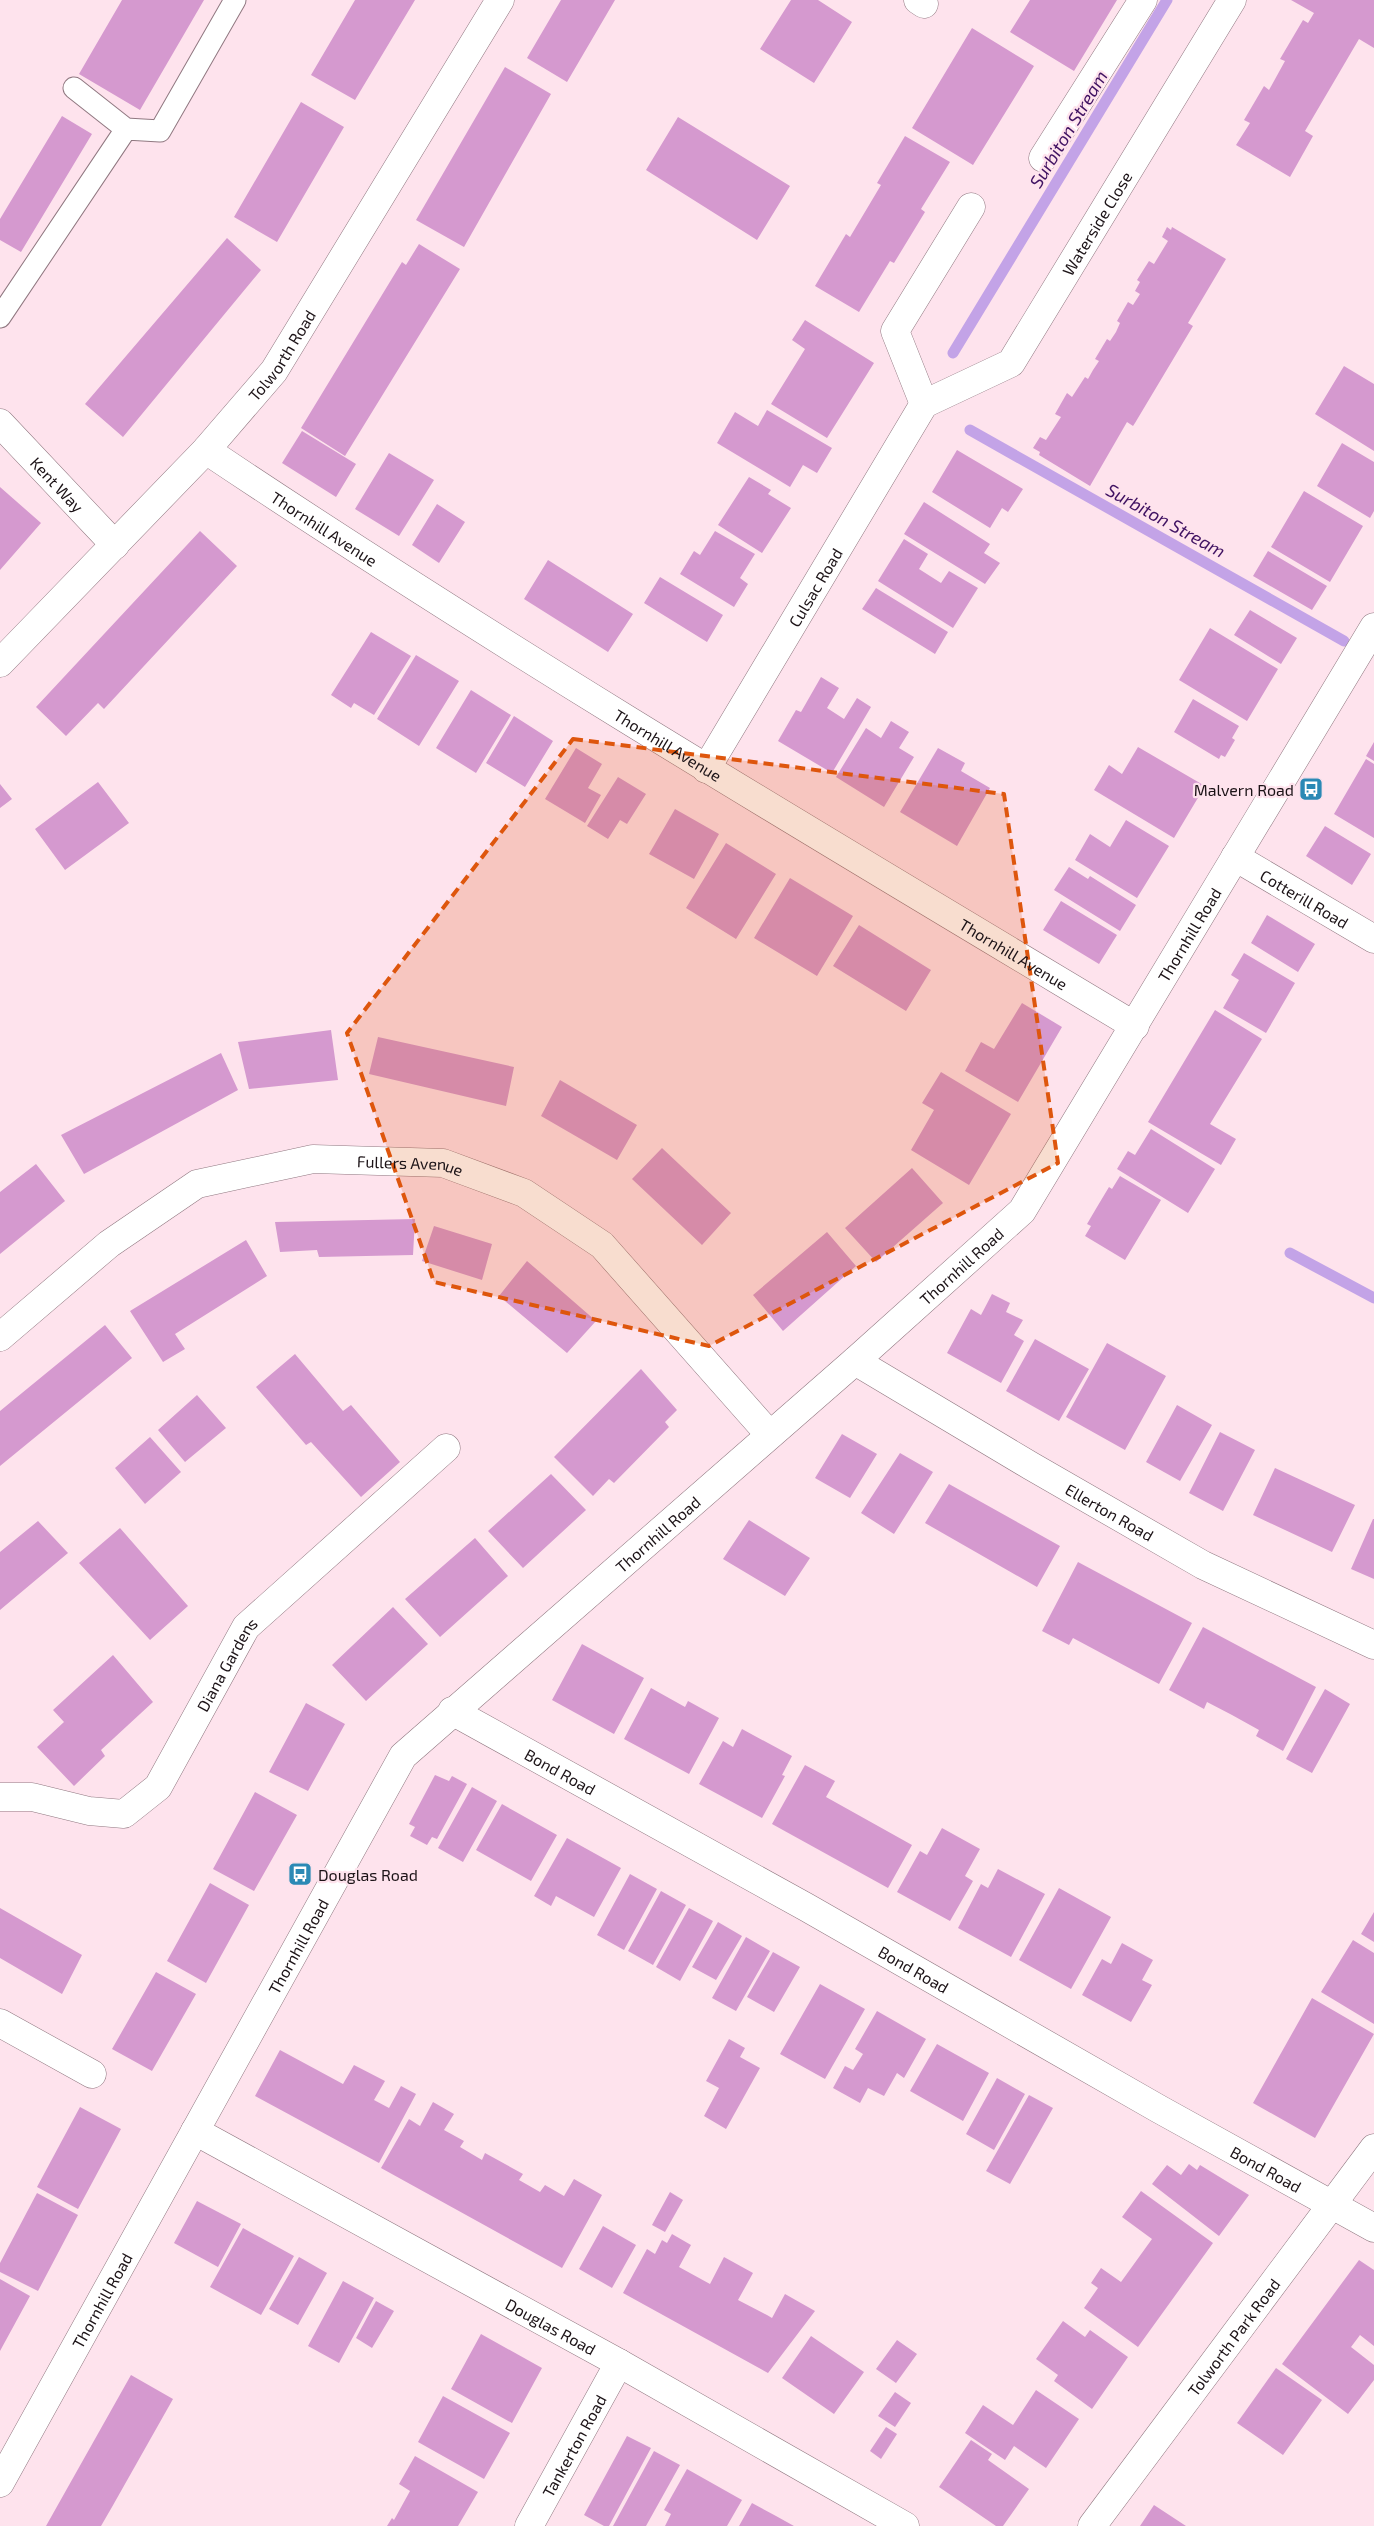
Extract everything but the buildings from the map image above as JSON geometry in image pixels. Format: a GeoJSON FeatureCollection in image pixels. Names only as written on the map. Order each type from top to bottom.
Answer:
{"type":"FeatureCollection","features":[{"type":"Feature","properties":{"kind":"street","name":"Tolworth Road"},"geometry":{"type":"LineString","coordinates":[[0,663],[206,450],[274,371],[500,0]]}},
{"type":"Feature","properties":{"kind":"street"},"geometry":{"type":"LineString","coordinates":[[1043,158],[1143,0]]}},
{"type":"Feature","properties":{"kind":"street","name":"Waterside Close"},"geometry":{"type":"LineString","coordinates":[[924,404],[1011,363],[1232,0]]}},
{"type":"Feature","properties":{"kind":"street"},"geometry":{"type":"LineString","coordinates":[[924,404],[895,332],[971,207]]}},
{"type":"Feature","properties":{"kind":"street","name":"Culsac Road"},"geometry":{"type":"LineString","coordinates":[[706,769],[924,404]]}},
{"type":"Feature","properties":{"kind":"street","name":"Kent Way"},"geometry":{"type":"LineString","coordinates":[[0,423],[115,545]]}},
{"type":"Feature","properties":{"kind":"street","name":"Thornhill Avenue"},"geometry":{"type":"LineString","coordinates":[[206,450],[305,516],[706,769],[1135,1026]]}},
{"type":"Feature","properties":{"kind":"street","name":"Thornhill Road"},"geometry":{"type":"LineString","coordinates":[[0,2483],[403,1756],[452,1711],[855,1361],[1022,1211],[1374,627]]}},
{"type":"Feature","properties":{"kind":"street","name":"Cotterill Road"},"geometry":{"type":"LineString","coordinates":[[1235,857],[1374,939]]}},
{"type":"Feature","properties":{"kind":"street","name":"Fullers Avenue"},"geometry":{"type":"LineString","coordinates":[[0,1337],[109,1244],[196,1184],[313,1159],[443,1163],[524,1193],[602,1245],[770,1434]]}},
{"type":"Feature","properties":{"kind":"street","name":"Ellerton Road"},"geometry":{"type":"LineString","coordinates":[[855,1361],[1031,1466],[1203,1565],[1374,1645]]}},
{"type":"Feature","properties":{"kind":"street","name":"Diana Gardens"},"geometry":{"type":"LineString","coordinates":[[0,1797],[32,1797],[89,1811],[124,1814],[158,1787],[246,1627],[446,1448]]}},
{"type":"Feature","properties":{"kind":"street","name":"Bond Road"},"geometry":{"type":"LineString","coordinates":[[452,1711],[806,1907],[1159,2110],[1374,2228]]}},
{"type":"Feature","properties":{"kind":"street"},"geometry":{"type":"LineString","coordinates":[[0,2023],[92,2074]]}},
{"type":"Feature","properties":{"kind":"street","name":"Douglas Road"},"geometry":{"type":"LineString","coordinates":[[195,2131],[619,2363],[905,2526]]}},
{"type":"Feature","properties":{"kind":"street","name":"Tolworth Park Road"},"geometry":{"type":"LineString","coordinates":[[1092,2526],[1374,2148]]}},
{"type":"Feature","properties":{"kind":"street","name":"Tankerton Road"},"geometry":{"type":"LineString","coordinates":[[529,2526],[619,2363]]}},
{"type":"Feature","properties":{"kind":"lane"},"geometry":{"type":"LineString","coordinates":[[74,88],[126,129],[160,131],[235,0]]}},
{"type":"Feature","properties":{"kind":"lane"},"geometry":{"type":"LineString","coordinates":[[0,317],[126,129]]}},
{"type":"Feature","properties":{"kind":"highlighted area"},"geometry":{"type":"Polygon","coordinates":[[[573,739],[1004,794],[1058,1163],[709,1346],[434,1282],[347,1033],[573,739]]]}},
{"type":"Feature","properties":{"kind":"waterway","name":"Surbiton Stream"},"geometry":{"type":"LineString","coordinates":[[953,353],[1167,0]]}},
{"type":"Feature","properties":{"kind":"waterway","name":"Surbiton Stream"},"geometry":{"type":"LineString","coordinates":[[970,430],[1344,641]]}},
{"type":"Feature","properties":{"kind":"waterway","name":"Surbiton Stream"},"geometry":{"type":"LineString","coordinates":[[1290,1253],[1374,1298]]}},
{"type":"Feature","properties":{"kind":"place","name":"Malvern Road"},"geometry":{"type":"Point","coordinates":[1311,789]}},
{"type":"Feature","properties":{"kind":"place","name":"Douglas Road"},"geometry":{"type":"Point","coordinates":[300,1874]}}]}
